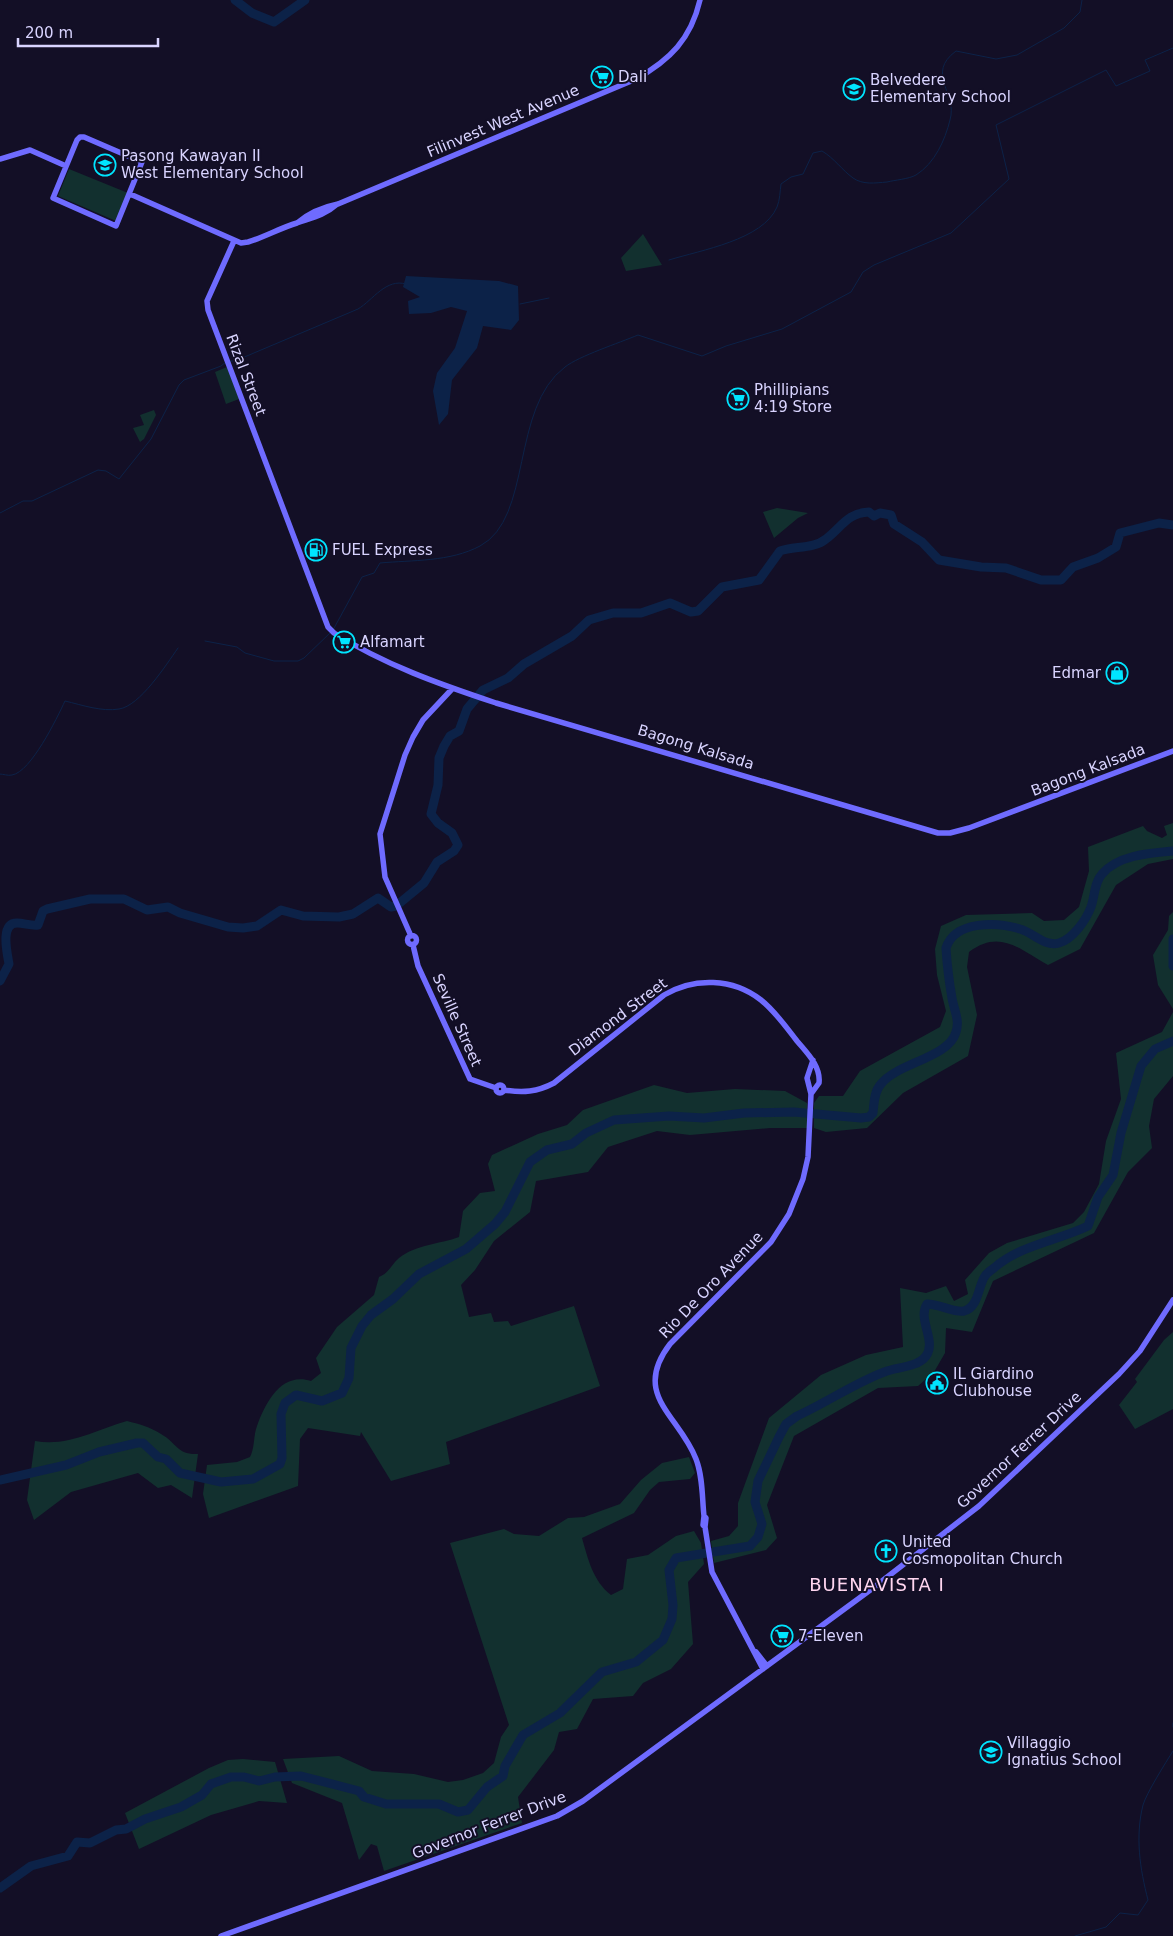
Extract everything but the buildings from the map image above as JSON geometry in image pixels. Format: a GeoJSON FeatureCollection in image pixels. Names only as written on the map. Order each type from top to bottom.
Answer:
{"type":"FeatureCollection","features":[{"type":"Feature","properties":{"kind":"street","name":"Filinvest West Avenue"},"geometry":{"type":"LineString","coordinates":[[234,241],[248,242],[297,223],[306,215],[338,204],[643,75],[670,57],[680,46],[692,27],[700,0]]}},
{"type":"Feature","properties":{"kind":"street"},"geometry":{"type":"LineString","coordinates":[[84,137],[141,160],[142,164],[130,194],[116,226],[53,198],[77,140],[84,137]]}},
{"type":"Feature","properties":{"kind":"street"},"geometry":{"type":"LineString","coordinates":[[0,159],[30,150],[66,166]]}},
{"type":"Feature","properties":{"kind":"street"},"geometry":{"type":"LineString","coordinates":[[130,194],[234,241]]}},
{"type":"Feature","properties":{"kind":"street","name":"Rizal Street"},"geometry":{"type":"LineString","coordinates":[[234,241],[207,301],[208,310],[288,518]]}},
{"type":"Feature","properties":{"kind":"street","name":"Bagong Kalsada"},"geometry":{"type":"LineString","coordinates":[[288,518],[332,631],[387,664],[452,689],[938,833],[950,833],[969,828],[1173,751]]}},
{"type":"Feature","properties":{"kind":"street","name":"Seville Street"},"geometry":{"type":"LineString","coordinates":[[452,689],[423,720],[405,755],[380,834],[384,873],[411,936],[416,939],[413,945],[418,966],[470,1079],[496,1088],[501,1085],[504,1090]]}},
{"type":"Feature","properties":{"kind":"street","name":"Diamond Street"},"geometry":{"type":"LineString","coordinates":[[504,1090],[534,1091],[554,1084],[653,1003],[674,989],[684,986],[705,982],[732,985],[754,995],[775,1014]]}},
{"type":"Feature","properties":{"kind":"street","name":"Rio De Oro Avenue"},"geometry":{"type":"LineString","coordinates":[[775,1014],[813,1060],[820,1078],[819,1083],[811,1094]]}},
{"type":"Feature","properties":{"kind":"street","name":"Rio De Oro Avenue"},"geometry":{"type":"LineString","coordinates":[[765,1667],[717,1585],[709,1564],[705,1528],[707,1521],[704,1516],[696,1459],[660,1403],[655,1388],[654,1374],[660,1358],[670,1344],[758,1257],[780,1230],[797,1197],[803,1180],[810,1128],[811,1094],[807,1078],[813,1060]]}},
{"type":"Feature","properties":{"kind":"street","name":"Governor Ferrer Drive"},"geometry":{"type":"LineString","coordinates":[[221,1936],[557,1816],[583,1801],[873,1588],[1002,1486],[1140,1351],[1173,1300]]}},
{"type":"Feature","properties":{"kind":"green space"},"geometry":{"type":"Polygon","coordinates":[[[69,169],[128,193],[116,221],[58,196],[69,169]]]}},
{"type":"Feature","properties":{"kind":"green space"},"geometry":{"type":"Polygon","coordinates":[[[643,234],[662,265],[626,271],[621,258],[643,234]]]}},
{"type":"Feature","properties":{"kind":"green space"},"geometry":{"type":"Polygon","coordinates":[[[227,367],[239,399],[226,404],[215,372],[227,367]]]}},
{"type":"Feature","properties":{"kind":"green space"},"geometry":{"type":"Polygon","coordinates":[[[154,410],[156,415],[144,439],[140,442],[133,428],[144,425],[140,415],[154,410]]]}},
{"type":"Feature","properties":{"kind":"green space"},"geometry":{"type":"Polygon","coordinates":[[[777,508],[808,513],[798,518],[774,538],[763,512],[777,508]]]}},
{"type":"Feature","properties":{"kind":"green space"},"geometry":{"type":"Polygon","coordinates":[[[1173,823],[1173,859],[1148,864],[1116,885],[1080,949],[1048,965],[1018,948],[1000,942],[980,945],[969,952],[967,967],[977,1015],[968,1056],[903,1093],[867,1128],[826,1132],[814,1128],[814,1103],[819,1096],[843,1096],[860,1071],[940,1027],[946,1011],[937,975],[935,949],[941,926],[966,915],[1032,913],[1044,921],[1064,920],[1079,907],[1089,871],[1088,847],[1143,826],[1147,831],[1162,838],[1167,835],[1164,826],[1173,823]]]}},
{"type":"Feature","properties":{"kind":"green space"},"geometry":{"type":"Polygon","coordinates":[[[1173,912],[1173,1009],[1158,985],[1153,955],[1168,930],[1169,916],[1173,912]]]}},
{"type":"Feature","properties":{"kind":"green space"},"geometry":{"type":"Polygon","coordinates":[[[1173,1012],[1173,1076],[1154,1099],[1149,1126],[1152,1148],[1128,1172],[1094,1233],[993,1281],[972,1332],[946,1328],[945,1353],[934,1372],[918,1386],[878,1388],[794,1436],[767,1505],[777,1538],[766,1550],[714,1563],[711,1541],[729,1536],[738,1526],[738,1503],[769,1418],[821,1375],[866,1355],[903,1347],[900,1288],[926,1293],[946,1286],[954,1301],[968,1294],[965,1280],[989,1253],[1007,1243],[1073,1223],[1084,1212],[1099,1184],[1106,1141],[1121,1099],[1116,1053],[1162,1032],[1173,1012]]]}},
{"type":"Feature","properties":{"kind":"green space"},"geometry":{"type":"Polygon","coordinates":[[[654,1085],[687,1093],[735,1089],[785,1091],[807,1103],[807,1128],[770,1128],[690,1135],[657,1131],[608,1147],[588,1172],[536,1181],[530,1212],[494,1241],[475,1270],[461,1285],[469,1317],[491,1313],[494,1322],[508,1321],[511,1326],[574,1306],[600,1386],[446,1442],[450,1464],[391,1481],[361,1432],[360,1436],[308,1428],[300,1439],[298,1486],[209,1518],[203,1494],[207,1465],[237,1462],[250,1457],[257,1426],[270,1399],[283,1385],[300,1379],[311,1381],[321,1373],[316,1358],[337,1327],[374,1295],[379,1277],[388,1271],[399,1258],[420,1247],[459,1237],[463,1211],[480,1193],[495,1191],[488,1164],[492,1155],[538,1134],[567,1125],[583,1110],[654,1085]]]}},
{"type":"Feature","properties":{"kind":"green space"},"geometry":{"type":"Polygon","coordinates":[[[1173,1332],[1173,1409],[1135,1429],[1119,1405],[1137,1382],[1135,1379],[1164,1340],[1173,1332]]]}},
{"type":"Feature","properties":{"kind":"green space"},"geometry":{"type":"Polygon","coordinates":[[[127,1421],[157,1432],[186,1453],[198,1454],[192,1498],[171,1485],[158,1488],[138,1473],[71,1492],[34,1520],[27,1500],[35,1441],[59,1442],[70,1440],[127,1421]]]}},
{"type":"Feature","properties":{"kind":"green space"},"geometry":{"type":"Polygon","coordinates":[[[689,1457],[695,1473],[690,1479],[659,1482],[650,1490],[634,1513],[582,1538],[595,1576],[611,1595],[623,1589],[627,1559],[648,1555],[676,1536],[694,1531],[701,1543],[704,1564],[688,1582],[693,1644],[671,1669],[643,1683],[633,1696],[593,1699],[577,1729],[559,1732],[554,1750],[518,1797],[522,1823],[384,1871],[377,1846],[371,1844],[359,1860],[342,1803],[292,1783],[283,1759],[339,1756],[372,1771],[414,1774],[448,1782],[463,1780],[483,1773],[494,1763],[501,1737],[509,1725],[450,1543],[504,1529],[514,1534],[539,1536],[568,1518],[584,1517],[620,1504],[641,1480],[662,1463],[689,1457]]]}},
{"type":"Feature","properties":{"kind":"green space"},"geometry":{"type":"Polygon","coordinates":[[[243,1759],[275,1762],[287,1803],[259,1801],[211,1815],[139,1849],[125,1813],[209,1768],[228,1760],[243,1759]]]}},
{"type":"Feature","properties":{"kind":"water"},"geometry":{"type":"Polygon","coordinates":[[[406,276],[499,281],[518,286],[519,320],[511,330],[483,326],[477,348],[452,380],[448,414],[439,425],[433,391],[437,373],[455,348],[467,311],[451,307],[431,313],[409,314],[408,301],[420,297],[403,287],[406,276]]]}},
{"type":"Feature","properties":{"kind":"waterway"},"geometry":{"type":"LineString","coordinates":[[235,0],[252,13],[274,22],[305,0]]}},
{"type":"Feature","properties":{"kind":"waterway"},"geometry":{"type":"LineString","coordinates":[[669,260],[714,248],[745,236],[759,228],[770,218],[777,207],[781,184],[791,177],[803,174],[813,153],[822,151],[853,178],[865,183],[887,182],[916,175],[934,158],[950,120],[950,101],[943,76],[943,68],[947,59],[956,51],[996,59],[1017,55],[1064,28],[1080,12],[1082,0]]}},
{"type":"Feature","properties":{"kind":"waterway"},"geometry":{"type":"LineString","coordinates":[[333,630],[362,577],[374,573],[380,563],[444,558],[456,555],[480,546],[497,532],[508,512],[516,488],[536,408],[548,385],[565,367],[589,354],[638,335],[702,356],[726,346],[782,329],[851,292],[863,272],[874,265],[951,233],[1009,179],[996,125],[1106,70],[1116,86],[1150,71],[1145,60],[1173,48]]}},
{"type":"Feature","properties":{"kind":"waterway"},"geometry":{"type":"LineString","coordinates":[[230,361],[235,361],[358,309],[392,284],[406,284]]}},
{"type":"Feature","properties":{"kind":"waterway"},"geometry":{"type":"LineString","coordinates":[[520,304],[549,298]]}},
{"type":"Feature","properties":{"kind":"waterway"},"geometry":{"type":"LineString","coordinates":[[0,513],[23,501],[32,501],[98,470],[106,471],[119,479],[151,439],[179,385],[184,380],[221,366],[226,362]]}},
{"type":"Feature","properties":{"kind":"waterway"},"geometry":{"type":"LineString","coordinates":[[0,981],[9,964],[6,933],[12,924],[38,925],[43,911],[90,899],[124,899],[147,910],[168,907],[180,913],[228,927],[243,928],[257,926],[281,910],[303,916],[339,917],[353,914],[378,898],[391,907],[396,906],[424,883],[437,862],[454,851],[458,845],[452,833],[438,823],[431,814],[438,785],[439,758],[450,736],[459,731],[467,709],[483,690],[508,678],[524,664],[572,636],[589,620],[613,613],[641,613],[670,603],[691,612],[698,611],[722,587],[759,580],[780,551],[810,546],[821,542],[845,521],[855,515],[869,512],[874,516],[880,513],[891,515],[894,524],[922,542],[939,560],[981,567],[1006,568],[1041,580],[1061,580],[1073,567],[1098,558],[1116,547],[1120,533],[1159,523],[1173,525]]}},
{"type":"Feature","properties":{"kind":"waterway"},"geometry":{"type":"LineString","coordinates":[[205,641],[237,647],[245,653],[274,661],[298,661],[304,658],[330,633]]}},
{"type":"Feature","properties":{"kind":"waterway"},"geometry":{"type":"LineString","coordinates":[[0,774],[12,775],[27,765],[43,743],[65,701],[106,710],[127,706],[135,701],[152,684],[178,648]]}},
{"type":"Feature","properties":{"kind":"waterway"},"geometry":{"type":"LineString","coordinates":[[0,1480],[66,1465],[99,1452],[137,1443],[143,1443],[158,1457],[166,1459],[180,1473],[221,1482],[253,1479],[280,1464],[282,1458],[281,1414],[285,1403],[296,1395],[322,1401],[342,1393],[349,1378],[351,1348],[362,1326],[371,1315],[393,1299],[419,1274],[466,1249],[495,1224],[505,1212],[530,1162],[547,1150],[572,1144],[586,1133],[614,1120],[669,1116],[704,1118],[744,1113],[794,1112],[861,1118],[869,1117],[873,1113],[876,1094],[881,1084],[898,1071],[944,1048],[956,1032],[957,1019],[950,985],[946,948],[958,932],[978,925],[1000,925],[1020,929],[1049,943],[1059,943],[1069,938],[1086,918],[1091,907],[1097,881],[1109,868],[1135,856],[1173,851]]}},
{"type":"Feature","properties":{"kind":"waterway"},"geometry":{"type":"LineString","coordinates":[[1173,939],[1173,966]]}},
{"type":"Feature","properties":{"kind":"waterway"},"geometry":{"type":"LineString","coordinates":[[0,1888],[31,1866],[68,1856],[77,1842],[90,1843],[116,1830],[126,1829],[145,1819],[181,1807],[202,1795],[211,1784],[231,1777],[244,1777],[259,1781],[275,1777],[301,1776],[359,1791],[364,1797],[386,1804],[439,1804],[458,1812],[468,1810],[487,1787],[503,1776],[505,1766],[523,1735],[560,1713],[602,1672],[636,1662],[663,1640],[672,1619],[673,1605],[669,1570],[676,1558],[750,1546],[758,1537],[762,1524],[755,1502],[758,1481],[786,1424],[797,1416],[865,1380],[887,1371],[913,1365],[922,1360],[929,1350],[929,1337],[924,1316],[927,1304],[960,1311],[969,1309],[975,1301],[985,1276],[1004,1260],[1027,1249],[1088,1226],[1098,1197],[1113,1175],[1121,1133],[1141,1066],[1155,1049],[1173,1041]]}},
{"type":"Feature","properties":{"kind":"waterway"},"geometry":{"type":"LineString","coordinates":[[1075,1936],[1106,1927],[1120,1913],[1138,1915],[1148,1900],[1139,1841],[1143,1805],[1156,1778],[1173,1751]]}},
{"type":"Feature","properties":{"kind":"place","name":"Dali"},"geometry":{"type":"Point","coordinates":[602,77]}},
{"type":"Feature","properties":{"kind":"place","name":"Belvedere Elementary School"},"geometry":{"type":"Point","coordinates":[854,89]}},
{"type":"Feature","properties":{"kind":"place","name":"Pasong Kawayan II West Elementary School"},"geometry":{"type":"Point","coordinates":[105,165]}},
{"type":"Feature","properties":{"kind":"place","name":"Phillipians 4:19 Store"},"geometry":{"type":"Point","coordinates":[738,399]}},
{"type":"Feature","properties":{"kind":"place","name":"FUEL Express"},"geometry":{"type":"Point","coordinates":[316,550]}},
{"type":"Feature","properties":{"kind":"place","name":"Alfamart"},"geometry":{"type":"Point","coordinates":[344,642]}},
{"type":"Feature","properties":{"kind":"place","name":"Edmar"},"geometry":{"type":"Point","coordinates":[1117,673]}},
{"type":"Feature","properties":{"kind":"place","name":"IL Giardino Clubhouse"},"geometry":{"type":"Point","coordinates":[937,1383]}},
{"type":"Feature","properties":{"kind":"place","name":"United Cosmopolitan Church"},"geometry":{"type":"Point","coordinates":[886,1551]}},
{"type":"Feature","properties":{"kind":"place","name":"7-Eleven"},"geometry":{"type":"Point","coordinates":[782,1636]}},
{"type":"Feature","properties":{"kind":"place","name":"Villaggio Ignatius School"},"geometry":{"type":"Point","coordinates":[991,1752]}},
{"type":"Feature","properties":{"kind":"district","name":"BUENAVISTA I"},"geometry":{"type":"Point","coordinates":[877,1584]}}]}
